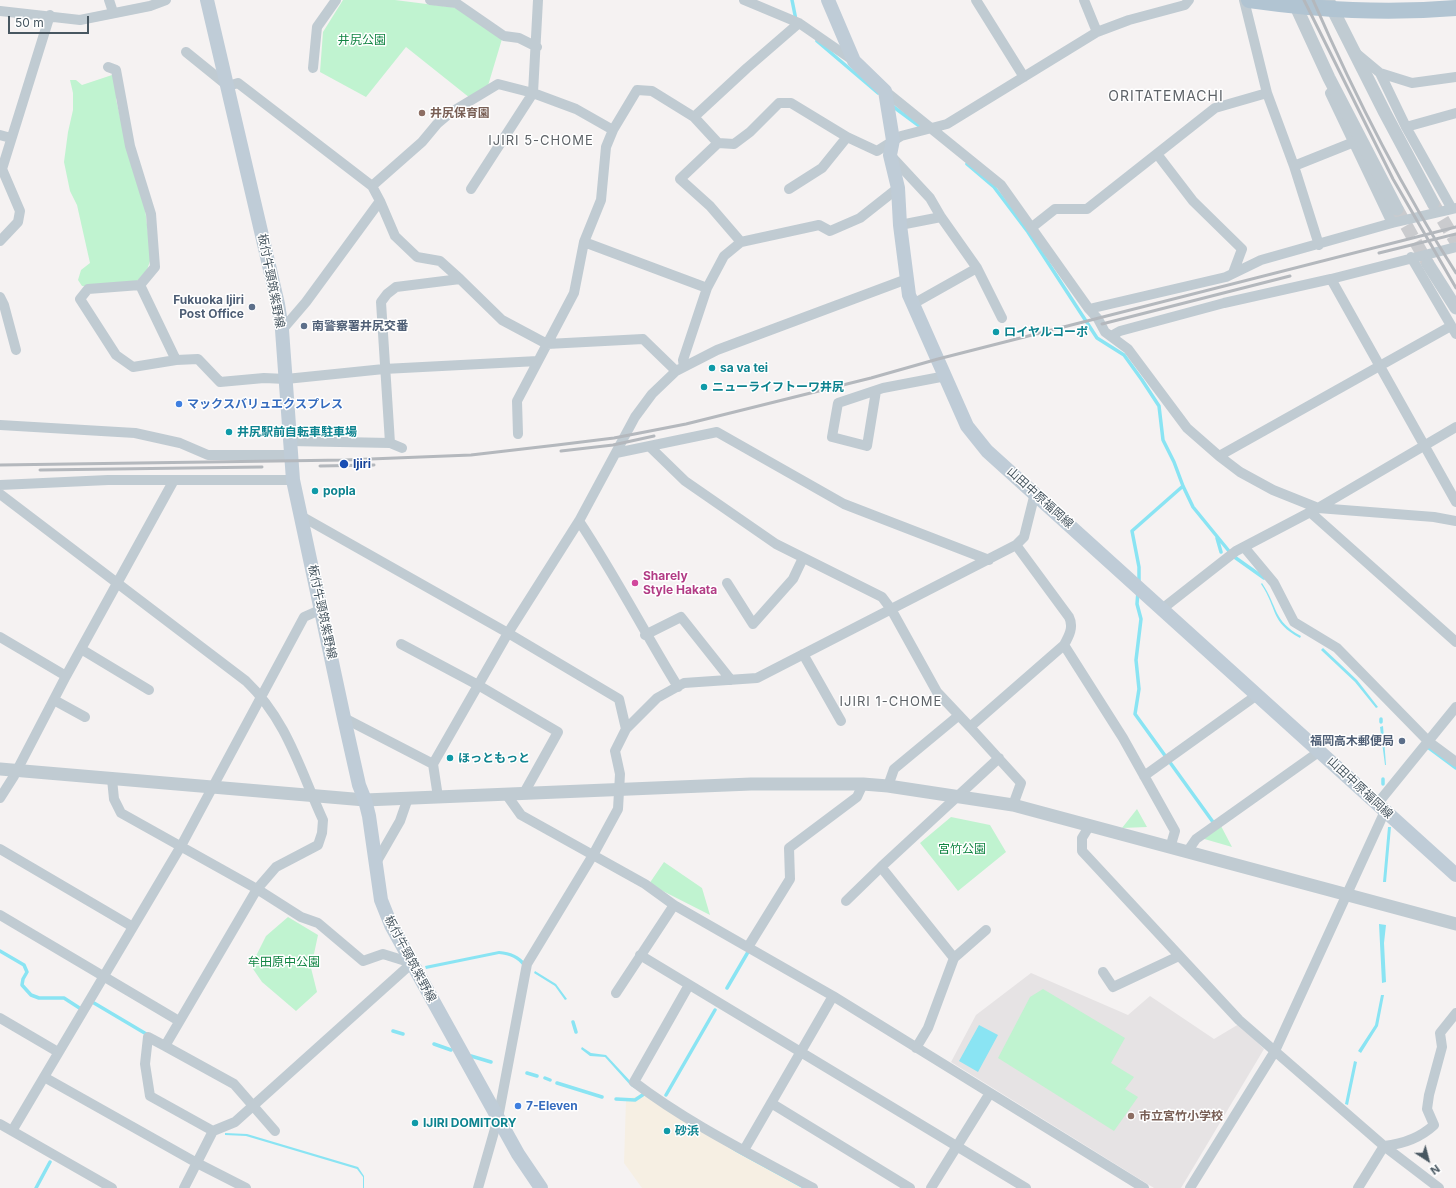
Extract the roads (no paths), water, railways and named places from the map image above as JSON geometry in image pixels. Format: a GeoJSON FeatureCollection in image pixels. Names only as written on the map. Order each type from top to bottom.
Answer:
{"type":"FeatureCollection","features":[{"type":"Feature","properties":{"kind":"main road","name":"板付牛頸筑紫野線"},"geometry":{"type":"LineString","coordinates":[[207,0],[272,274],[282,330],[293,480],[359,785],[365,800],[377,861],[381,900],[385,912],[412,963],[498,1118],[526,1167],[541,1188]]}},
{"type":"Feature","properties":{"kind":"main road"},"geometry":{"type":"LineString","coordinates":[[828,0],[854,61],[886,97]]}},
{"type":"Feature","properties":{"kind":"main road"},"geometry":{"type":"LineString","coordinates":[[1249,0],[1331,5],[1377,12],[1456,8]]}},
{"type":"Feature","properties":{"kind":"main road","name":"山田中原福岡線"},"geometry":{"type":"LineString","coordinates":[[886,97],[897,138],[890,155],[898,188],[900,225],[909,295],[967,426],[987,451],[1456,875]]}},
{"type":"Feature","properties":{"kind":"street"},"geometry":{"type":"LineString","coordinates":[[109,0],[113,12]]}},
{"type":"Feature","properties":{"kind":"street"},"geometry":{"type":"LineString","coordinates":[[0,11],[50,15],[80,20],[113,12],[150,6],[166,0]]}},
{"type":"Feature","properties":{"kind":"street"},"geometry":{"type":"LineString","coordinates":[[313,68],[317,27],[336,0]]}},
{"type":"Feature","properties":{"kind":"street"},"geometry":{"type":"LineString","coordinates":[[430,0],[456,3],[504,36],[519,38],[537,47]]}},
{"type":"Feature","properties":{"kind":"street"},"geometry":{"type":"LineString","coordinates":[[471,189],[534,93],[538,0]]}},
{"type":"Feature","properties":{"kind":"street"},"geometry":{"type":"LineString","coordinates":[[744,0],[801,24],[854,61]]}},
{"type":"Feature","properties":{"kind":"street"},"geometry":{"type":"LineString","coordinates":[[976,0],[1024,77]]}},
{"type":"Feature","properties":{"kind":"street"},"geometry":{"type":"LineString","coordinates":[[1084,0],[1097,32]]}},
{"type":"Feature","properties":{"kind":"street"},"geometry":{"type":"LineString","coordinates":[[518,434],[517,401],[574,293],[584,242],[601,200],[606,147],[613,130],[637,90],[652,91],[694,117],[718,143],[734,144],[750,132],[779,103],[791,103],[847,138],[877,151],[897,138],[946,124],[1097,32],[1129,20],[1185,5],[1189,0]]}},
{"type":"Feature","properties":{"kind":"street"},"geometry":{"type":"LineString","coordinates":[[1244,0],[1267,93],[1294,166],[1319,245]]}},
{"type":"Feature","properties":{"kind":"street"},"geometry":{"type":"LineString","coordinates":[[1294,3],[1325,69],[1397,209]]}},
{"type":"Feature","properties":{"kind":"street"},"geometry":{"type":"LineString","coordinates":[[1331,5],[1353,51],[1433,203]]}},
{"type":"Feature","properties":{"kind":"street"},"geometry":{"type":"LineString","coordinates":[[0,241],[18,222],[20,211],[2,169],[50,15]]}},
{"type":"Feature","properties":{"kind":"street"},"geometry":{"type":"LineString","coordinates":[[694,117],[747,68],[801,24]]}},
{"type":"Feature","properties":{"kind":"street"},"geometry":{"type":"LineString","coordinates":[[1353,51],[1380,72],[1412,83],[1456,77]]}},
{"type":"Feature","properties":{"kind":"street"},"geometry":{"type":"LineString","coordinates":[[186,52],[228,86],[238,83],[372,186],[395,236],[417,257],[440,261],[502,320],[547,344],[643,339],[680,369]]}},
{"type":"Feature","properties":{"kind":"street"},"geometry":{"type":"LineString","coordinates":[[108,67],[116,70],[130,146],[151,214],[155,267],[140,285],[88,289],[80,299],[116,355],[133,367],[176,360],[198,359],[220,382],[264,378],[286,379],[384,369],[538,360]]}},
{"type":"Feature","properties":{"kind":"street"},"geometry":{"type":"LineString","coordinates":[[1325,69],[1329,92],[1392,223]]}},
{"type":"Feature","properties":{"kind":"street"},"geometry":{"type":"LineString","coordinates":[[1088,308],[1226,277],[1261,260],[1319,245],[1392,223],[1454,208],[1406,127],[1380,72]]}},
{"type":"Feature","properties":{"kind":"street"},"geometry":{"type":"LineString","coordinates":[[372,186],[418,147],[450,113],[498,84],[534,93],[576,109],[613,130]]}},
{"type":"Feature","properties":{"kind":"street"},"geometry":{"type":"LineString","coordinates":[[1032,228],[1055,209],[1087,209],[1215,108],[1267,93]]}},
{"type":"Feature","properties":{"kind":"street"},"geometry":{"type":"LineString","coordinates":[[886,97],[931,129],[1001,185],[1088,308],[1098,319],[1105,332],[1128,349],[1188,428],[1219,456],[1240,472],[1272,490],[1314,510],[1456,642]]}},
{"type":"Feature","properties":{"kind":"street"},"geometry":{"type":"LineString","coordinates":[[1406,127],[1456,113]]}},
{"type":"Feature","properties":{"kind":"street"},"geometry":{"type":"LineString","coordinates":[[0,134],[12,138]]}},
{"type":"Feature","properties":{"kind":"street"},"geometry":{"type":"LineString","coordinates":[[790,189],[822,168],[847,138]]}},
{"type":"Feature","properties":{"kind":"street"},"geometry":{"type":"LineString","coordinates":[[1294,166],[1354,142]]}},
{"type":"Feature","properties":{"kind":"street"},"geometry":{"type":"LineString","coordinates":[[718,143],[680,179],[710,206],[741,242]]}},
{"type":"Feature","properties":{"kind":"street"},"geometry":{"type":"LineString","coordinates":[[1156,154],[1193,201],[1242,249],[1232,273]]}},
{"type":"Feature","properties":{"kind":"street"},"geometry":{"type":"LineString","coordinates":[[890,155],[930,198],[941,217],[978,268],[1002,318]]}},
{"type":"Feature","properties":{"kind":"street"},"geometry":{"type":"LineString","coordinates":[[680,369],[707,288],[724,256],[741,242],[819,225],[830,231],[860,218],[898,188]]}},
{"type":"Feature","properties":{"kind":"street"},"geometry":{"type":"LineString","coordinates":[[282,330],[306,302],[380,201]]}},
{"type":"Feature","properties":{"kind":"street"},"geometry":{"type":"LineString","coordinates":[[900,225],[941,217]]}},
{"type":"Feature","properties":{"kind":"street"},"geometry":{"type":"LineString","coordinates":[[584,242],[707,288]]}},
{"type":"Feature","properties":{"kind":"street"},"geometry":{"type":"LineString","coordinates":[[1112,336],[1120,331],[1217,305],[1331,279],[1411,257],[1456,247]]}},
{"type":"Feature","properties":{"kind":"street"},"geometry":{"type":"LineString","coordinates":[[1219,456],[1380,367],[1453,330],[1411,257]]}},
{"type":"Feature","properties":{"kind":"street"},"geometry":{"type":"LineString","coordinates":[[1428,264],[1456,308]]}},
{"type":"Feature","properties":{"kind":"street"},"geometry":{"type":"LineString","coordinates":[[913,304],[978,268]]}},
{"type":"Feature","properties":{"kind":"street"},"geometry":{"type":"LineString","coordinates":[[390,443],[384,369],[381,302],[387,294],[396,287],[460,279]]}},
{"type":"Feature","properties":{"kind":"street"},"geometry":{"type":"LineString","coordinates":[[438,797],[433,764],[508,633],[579,521],[635,418],[652,394],[680,369],[717,350],[907,279]]}},
{"type":"Feature","properties":{"kind":"street"},"geometry":{"type":"LineString","coordinates":[[1331,279],[1456,502]]}},
{"type":"Feature","properties":{"kind":"street"},"geometry":{"type":"LineString","coordinates":[[140,285],[176,360]]}},
{"type":"Feature","properties":{"kind":"street"},"geometry":{"type":"LineString","coordinates":[[0,297],[4,304],[16,350]]}},
{"type":"Feature","properties":{"kind":"street"},"geometry":{"type":"LineString","coordinates":[[876,390],[867,446],[832,436],[838,403],[876,390],[946,376]]}},
{"type":"Feature","properties":{"kind":"street"},"geometry":{"type":"LineString","coordinates":[[0,425],[135,433],[180,444],[208,455],[290,455]]}},
{"type":"Feature","properties":{"kind":"street"},"geometry":{"type":"LineString","coordinates":[[1162,609],[1240,549],[1314,510],[1456,427]]}},
{"type":"Feature","properties":{"kind":"street"},"geometry":{"type":"LineString","coordinates":[[616,453],[717,432],[844,504],[988,560]]}},
{"type":"Feature","properties":{"kind":"street"},"geometry":{"type":"LineString","coordinates":[[289,440],[390,443],[402,448]]}},
{"type":"Feature","properties":{"kind":"street"},"geometry":{"type":"LineString","coordinates":[[649,446],[685,481],[776,544],[882,597],[891,609],[937,692],[999,758],[1021,784],[1013,805]]}},
{"type":"Feature","properties":{"kind":"street"},"geometry":{"type":"LineString","coordinates":[[0,484],[108,480],[293,480]]}},
{"type":"Feature","properties":{"kind":"street"},"geometry":{"type":"LineString","coordinates":[[0,798],[14,776],[66,676],[174,480]]}},
{"type":"Feature","properties":{"kind":"street"},"geometry":{"type":"LineString","coordinates":[[478,1188],[498,1118],[527,964],[593,855],[618,809],[620,774],[616,752],[626,729],[657,698],[684,683],[756,678],[1016,545],[1024,537],[1035,493]]}},
{"type":"Feature","properties":{"kind":"street"},"geometry":{"type":"LineString","coordinates":[[0,494],[246,681],[262,696],[288,738],[323,820],[322,833],[318,845],[276,867],[257,889],[165,1046]]}},
{"type":"Feature","properties":{"kind":"street"},"geometry":{"type":"LineString","coordinates":[[1314,510],[1434,517],[1456,521]]}},
{"type":"Feature","properties":{"kind":"street"},"geometry":{"type":"LineString","coordinates":[[301,516],[508,633],[619,699],[626,729]]}},
{"type":"Feature","properties":{"kind":"street"},"geometry":{"type":"LineString","coordinates":[[579,521],[606,561],[645,635],[678,687]]}},
{"type":"Feature","properties":{"kind":"street"},"geometry":{"type":"LineString","coordinates":[[970,727],[1064,645],[1070,632],[1071,622],[1016,545]]}},
{"type":"Feature","properties":{"kind":"street"},"geometry":{"type":"LineString","coordinates":[[1240,549],[1274,582],[1294,622],[1337,648],[1426,745],[1456,762]]}},
{"type":"Feature","properties":{"kind":"street"},"geometry":{"type":"LineString","coordinates":[[727,584],[753,624],[793,579],[803,558]]}},
{"type":"Feature","properties":{"kind":"street"},"geometry":{"type":"LineString","coordinates":[[12,1131],[181,846],[304,618],[322,609]]}},
{"type":"Feature","properties":{"kind":"street"},"geometry":{"type":"LineString","coordinates":[[645,635],[681,617],[731,680]]}},
{"type":"Feature","properties":{"kind":"street"},"geometry":{"type":"LineString","coordinates":[[0,637],[66,676]]}},
{"type":"Feature","properties":{"kind":"street"},"geometry":{"type":"LineString","coordinates":[[401,644],[478,685],[558,732],[524,793]]}},
{"type":"Feature","properties":{"kind":"street"},"geometry":{"type":"LineString","coordinates":[[1064,645],[1123,738],[1175,831],[1170,848]]}},
{"type":"Feature","properties":{"kind":"street"},"geometry":{"type":"LineString","coordinates":[[81,649],[149,690]]}},
{"type":"Feature","properties":{"kind":"street"},"geometry":{"type":"LineString","coordinates":[[803,654],[840,721]]}},
{"type":"Feature","properties":{"kind":"street"},"geometry":{"type":"LineString","coordinates":[[1144,776],[1257,695]]}},
{"type":"Feature","properties":{"kind":"street"},"geometry":{"type":"LineString","coordinates":[[54,700],[85,717]]}},
{"type":"Feature","properties":{"kind":"street"},"geometry":{"type":"LineString","coordinates":[[1190,1188],[1275,1050],[1345,895],[1382,807],[1426,745],[1456,707]]}},
{"type":"Feature","properties":{"kind":"street"},"geometry":{"type":"LineString","coordinates":[[888,786],[894,769],[958,716]]}},
{"type":"Feature","properties":{"kind":"street"},"geometry":{"type":"LineString","coordinates":[[344,718],[433,764]]}},
{"type":"Feature","properties":{"kind":"street"},"geometry":{"type":"LineString","coordinates":[[1187,852],[1196,839],[1320,751]]}},
{"type":"Feature","properties":{"kind":"street"},"geometry":{"type":"LineString","coordinates":[[846,901],[999,758]]}},
{"type":"Feature","properties":{"kind":"street"},"geometry":{"type":"LineString","coordinates":[[0,769],[365,800],[620,788],[751,784],[863,784],[888,786],[958,795],[1013,805],[1456,924]]}},
{"type":"Feature","properties":{"kind":"street"},"geometry":{"type":"LineString","coordinates":[[112,779],[114,799],[121,813],[257,889],[300,917],[318,923],[363,961],[383,954],[412,963]]}},
{"type":"Feature","properties":{"kind":"street"},"geometry":{"type":"LineString","coordinates":[[748,947],[790,879],[790,848],[857,797],[863,784]]}},
{"type":"Feature","properties":{"kind":"street"},"geometry":{"type":"LineString","coordinates":[[506,794],[521,815],[645,884],[674,905],[833,996],[1144,1188]]}},
{"type":"Feature","properties":{"kind":"street"},"geometry":{"type":"LineString","coordinates":[[377,861],[400,821],[408,798]]}},
{"type":"Feature","properties":{"kind":"street"},"geometry":{"type":"LineString","coordinates":[[1090,825],[1082,838],[1082,851],[1239,1020],[1384,1146],[1439,1188]]}},
{"type":"Feature","properties":{"kind":"street"},"geometry":{"type":"LineString","coordinates":[[0,849],[133,927]]}},
{"type":"Feature","properties":{"kind":"street"},"geometry":{"type":"LineString","coordinates":[[881,867],[954,958]]}},
{"type":"Feature","properties":{"kind":"street"},"geometry":{"type":"LineString","coordinates":[[616,993],[674,905]]}},
{"type":"Feature","properties":{"kind":"street"},"geometry":{"type":"LineString","coordinates":[[0,915],[179,1021]]}},
{"type":"Feature","properties":{"kind":"street"},"geometry":{"type":"LineString","coordinates":[[916,1048],[928,1028],[954,958],[986,930]]}},
{"type":"Feature","properties":{"kind":"street"},"geometry":{"type":"LineString","coordinates":[[640,956],[689,984],[1026,1188]]}},
{"type":"Feature","properties":{"kind":"street"},"geometry":{"type":"LineString","coordinates":[[1103,972],[1113,987],[1179,956]]}},
{"type":"Feature","properties":{"kind":"street"},"geometry":{"type":"LineString","coordinates":[[184,1188],[213,1131],[235,1122],[412,963]]}},
{"type":"Feature","properties":{"kind":"street"},"geometry":{"type":"LineString","coordinates":[[689,984],[634,1082],[656,1098],[744,1150],[813,1188]]}},
{"type":"Feature","properties":{"kind":"street"},"geometry":{"type":"LineString","coordinates":[[744,1150],[833,996]]}},
{"type":"Feature","properties":{"kind":"street"},"geometry":{"type":"LineString","coordinates":[[1384,1146],[1395,1145],[1423,1135],[1434,1125],[1427,1109],[1442,1047],[1440,1033],[1456,1013]]}},
{"type":"Feature","properties":{"kind":"street"},"geometry":{"type":"LineString","coordinates":[[0,1018],[58,1052]]}},
{"type":"Feature","properties":{"kind":"street"},"geometry":{"type":"LineString","coordinates":[[213,1131],[150,1096],[145,1064],[148,1037],[234,1084],[275,1131]]}},
{"type":"Feature","properties":{"kind":"street"},"geometry":{"type":"LineString","coordinates":[[44,1076],[197,1163],[246,1188]]}},
{"type":"Feature","properties":{"kind":"street"},"geometry":{"type":"LineString","coordinates":[[931,1188],[990,1093]]}},
{"type":"Feature","properties":{"kind":"street"},"geometry":{"type":"LineString","coordinates":[[771,1103],[910,1188]]}},
{"type":"Feature","properties":{"kind":"street"},"geometry":{"type":"LineString","coordinates":[[0,1124],[112,1188]]}},
{"type":"Feature","properties":{"kind":"street"},"geometry":{"type":"LineString","coordinates":[[1358,1188],[1384,1146]]}},
{"type":"Feature","properties":{"kind":"water"},"geometry":{"type":"Polygon","coordinates":[[[1262,583],[1277,613],[1285,625],[1301,636],[1300,638],[1290,632],[1279,620],[1261,584],[1262,583]]]}},
{"type":"Feature","properties":{"kind":"water"},"geometry":{"type":"Polygon","coordinates":[[[1323,648],[1357,680],[1378,707],[1376,708],[1355,682],[1321,650],[1323,648]]]}},
{"type":"Feature","properties":{"kind":"water"},"geometry":{"type":"Polygon","coordinates":[[[1383,726],[1386,765],[1380,727],[1383,726]]]}},
{"type":"Feature","properties":{"kind":"water"},"geometry":{"type":"Polygon","coordinates":[[[1388,827],[1391,827],[1386,882],[1383,882],[1388,827]]]}},
{"type":"Feature","properties":{"kind":"water"},"geometry":{"type":"Polygon","coordinates":[[[1379,924],[1386,925],[1384,943],[1386,982],[1382,983],[1379,924]]]}},
{"type":"Feature","properties":{"kind":"water"},"geometry":{"type":"Polygon","coordinates":[[[499,951],[514,955],[527,965],[524,967],[519,961],[507,955],[499,954],[426,969],[425,966],[499,951]]]}},
{"type":"Feature","properties":{"kind":"water"},"geometry":{"type":"Polygon","coordinates":[[[535,971],[556,984],[567,999],[565,1000],[555,986],[534,973],[535,971]]]}},
{"type":"Feature","properties":{"kind":"water"},"geometry":{"type":"Polygon","coordinates":[[[1381,995],[1384,995],[1378,1026],[1361,1053],[1358,1051],[1375,1025],[1381,995]]]}},
{"type":"Feature","properties":{"kind":"water"},"geometry":{"type":"Polygon","coordinates":[[[979,1025],[998,1035],[978,1072],[959,1061],[979,1025]]]}},
{"type":"Feature","properties":{"kind":"water"},"geometry":{"type":"Polygon","coordinates":[[[582,1047],[591,1053],[606,1055],[633,1084],[811,1188],[802,1188],[736,1152],[631,1086],[605,1057],[590,1056],[581,1049],[582,1047]]]}},
{"type":"Feature","properties":{"kind":"water"},"geometry":{"type":"Polygon","coordinates":[[[1354,1061],[1357,1062],[1348,1105],[1345,1104],[1354,1061]]]}},
{"type":"Feature","properties":{"kind":"water"},"geometry":{"type":"Polygon","coordinates":[[[225,1133],[247,1134],[358,1167],[364,1176],[364,1188],[363,1177],[357,1169],[246,1136],[225,1135],[225,1133]]]}},
{"type":"Feature","properties":{"kind":"waterway"},"geometry":{"type":"LineString","coordinates":[[792,0],[796,20]]}},
{"type":"Feature","properties":{"kind":"waterway"},"geometry":{"type":"LineString","coordinates":[[817,41],[878,93]]}},
{"type":"Feature","properties":{"kind":"waterway"},"geometry":{"type":"LineString","coordinates":[[891,105],[922,128]]}},
{"type":"Feature","properties":{"kind":"waterway"},"geometry":{"type":"LineString","coordinates":[[967,164],[994,187],[1028,232],[1097,338],[1124,355],[1142,380],[1159,406],[1163,440],[1193,507],[1233,556],[1264,578]]}},
{"type":"Feature","properties":{"kind":"waterway"},"geometry":{"type":"LineString","coordinates":[[1139,583],[1139,567],[1132,531],[1183,486]]}},
{"type":"Feature","properties":{"kind":"waterway"},"geometry":{"type":"LineString","coordinates":[[1217,538],[1221,552]]}},
{"type":"Feature","properties":{"kind":"waterway"},"geometry":{"type":"LineString","coordinates":[[1138,591],[1137,604],[1141,619],[1136,660],[1139,689],[1135,714],[1213,822]]}},
{"type":"Feature","properties":{"kind":"waterway"},"geometry":{"type":"LineString","coordinates":[[1425,745],[1456,768]]}},
{"type":"Feature","properties":{"kind":"waterway"},"geometry":{"type":"LineString","coordinates":[[1383,779],[1383,784]]}},
{"type":"Feature","properties":{"kind":"waterway"},"geometry":{"type":"LineString","coordinates":[[0,951],[24,965],[27,972],[23,979],[22,985],[31,995],[39,998],[64,998],[81,1009]]}},
{"type":"Feature","properties":{"kind":"waterway"},"geometry":{"type":"LineString","coordinates":[[727,988],[748,952]]}},
{"type":"Feature","properties":{"kind":"waterway"},"geometry":{"type":"LineString","coordinates":[[94,1003],[148,1035]]}},
{"type":"Feature","properties":{"kind":"waterway"},"geometry":{"type":"LineString","coordinates":[[666,1095],[715,1010]]}},
{"type":"Feature","properties":{"kind":"waterway"},"geometry":{"type":"LineString","coordinates":[[573,1022],[576,1032]]}},
{"type":"Feature","properties":{"kind":"waterway"},"geometry":{"type":"LineString","coordinates":[[393,1031],[403,1034]]}},
{"type":"Feature","properties":{"kind":"waterway"},"geometry":{"type":"LineString","coordinates":[[434,1044],[451,1050]]}},
{"type":"Feature","properties":{"kind":"waterway"},"geometry":{"type":"LineString","coordinates":[[471,1056],[491,1062]]}},
{"type":"Feature","properties":{"kind":"waterway"},"geometry":{"type":"LineString","coordinates":[[527,1073],[537,1076]]}},
{"type":"Feature","properties":{"kind":"waterway"},"geometry":{"type":"LineString","coordinates":[[545,1078],[550,1080]]}},
{"type":"Feature","properties":{"kind":"waterway"},"geometry":{"type":"LineString","coordinates":[[557,1083],[602,1097]]}},
{"type":"Feature","properties":{"kind":"waterway"},"geometry":{"type":"LineString","coordinates":[[616,1099],[635,1100],[644,1094]]}},
{"type":"Feature","properties":{"kind":"waterway"},"geometry":{"type":"LineString","coordinates":[[36,1188],[50,1162]]}},
{"type":"Feature","properties":{"kind":"tunnel"},"geometry":{"type":"LineString","coordinates":[[1433,203],[1456,242]]}},
{"type":"Feature","properties":{"kind":"tunnel"},"geometry":{"type":"LineString","coordinates":[[1397,209],[1428,264]]}},
{"type":"Feature","properties":{"kind":"railway"},"geometry":{"type":"LineString","coordinates":[[1304,0],[1393,179],[1456,288]]}},
{"type":"Feature","properties":{"kind":"railway"},"geometry":{"type":"LineString","coordinates":[[1313,0],[1379,140],[1416,207],[1456,273]]}},
{"type":"Feature","properties":{"kind":"railway"},"geometry":{"type":"LineString","coordinates":[[0,465],[345,460],[471,455],[614,438],[686,424],[871,378],[938,359],[1456,227]]}},
{"type":"Feature","properties":{"kind":"railway"},"geometry":{"type":"LineString","coordinates":[[1379,253],[1456,234]]}},
{"type":"Feature","properties":{"kind":"railway"},"geometry":{"type":"LineString","coordinates":[[1102,324],[1290,276]]}},
{"type":"Feature","properties":{"kind":"railway"},"geometry":{"type":"LineString","coordinates":[[561,451],[613,445],[654,436]]}},
{"type":"Feature","properties":{"kind":"railway"},"geometry":{"type":"LineString","coordinates":[[320,466],[374,465]]}},
{"type":"Feature","properties":{"kind":"railway"},"geometry":{"type":"LineString","coordinates":[[40,470],[262,467]]}},
{"type":"Feature","properties":{"kind":"place","name":"井尻保育園"},"geometry":{"type":"Point","coordinates":[422,113]}},
{"type":"Feature","properties":{"kind":"place","name":"Fukuoka Ijiri Post Office"},"geometry":{"type":"Point","coordinates":[252,307]}},
{"type":"Feature","properties":{"kind":"place","name":"南警察署井尻交番"},"geometry":{"type":"Point","coordinates":[304,326]}},
{"type":"Feature","properties":{"kind":"place","name":"ロイヤルコーポ"},"geometry":{"type":"Point","coordinates":[996,332]}},
{"type":"Feature","properties":{"kind":"place","name":"sa va tei"},"geometry":{"type":"Point","coordinates":[712,368]}},
{"type":"Feature","properties":{"kind":"place","name":"ニューライフトーワ井尻"},"geometry":{"type":"Point","coordinates":[704,387]}},
{"type":"Feature","properties":{"kind":"place","name":"マックスバリュエクスプレス"},"geometry":{"type":"Point","coordinates":[179,404]}},
{"type":"Feature","properties":{"kind":"place","name":"井尻駅前自転車駐車場"},"geometry":{"type":"Point","coordinates":[229,432]}},
{"type":"Feature","properties":{"kind":"place","name":"Ijiri"},"geometry":{"type":"Point","coordinates":[344,464]}},
{"type":"Feature","properties":{"kind":"place","name":"popla"},"geometry":{"type":"Point","coordinates":[315,491]}},
{"type":"Feature","properties":{"kind":"place","name":"Sharely Style Hakata"},"geometry":{"type":"Point","coordinates":[635,583]}},
{"type":"Feature","properties":{"kind":"place","name":"福岡高木郵便局"},"geometry":{"type":"Point","coordinates":[1402,741]}},
{"type":"Feature","properties":{"kind":"place","name":"ほっともっと"},"geometry":{"type":"Point","coordinates":[450,758]}},
{"type":"Feature","properties":{"kind":"place","name":"7-Eleven"},"geometry":{"type":"Point","coordinates":[518,1106]}},
{"type":"Feature","properties":{"kind":"place","name":"市立宮竹小学校"},"geometry":{"type":"Point","coordinates":[1131,1116]}},
{"type":"Feature","properties":{"kind":"place","name":"IJIRI DOMITORY"},"geometry":{"type":"Point","coordinates":[415,1123]}},
{"type":"Feature","properties":{"kind":"place","name":"砂浜"},"geometry":{"type":"Point","coordinates":[667,1131]}},
{"type":"Feature","properties":{"kind":"district","name":"ORITATEMACHI"},"geometry":{"type":"Point","coordinates":[1166,97]}},
{"type":"Feature","properties":{"kind":"district","name":"IJIRI 5-CHOME"},"geometry":{"type":"Point","coordinates":[541,141]}},
{"type":"Feature","properties":{"kind":"district","name":"IJIRI 1-CHOME"},"geometry":{"type":"Point","coordinates":[891,702]}},
{"type":"Feature","properties":{"kind":"park label","name":"井尻公園"},"geometry":{"type":"Point","coordinates":[362,40]}},
{"type":"Feature","properties":{"kind":"park label","name":"宮竹公園"},"geometry":{"type":"Point","coordinates":[962,849]}},
{"type":"Feature","properties":{"kind":"park label","name":"牟田原中公園"},"geometry":{"type":"Point","coordinates":[284,962]}}]}
